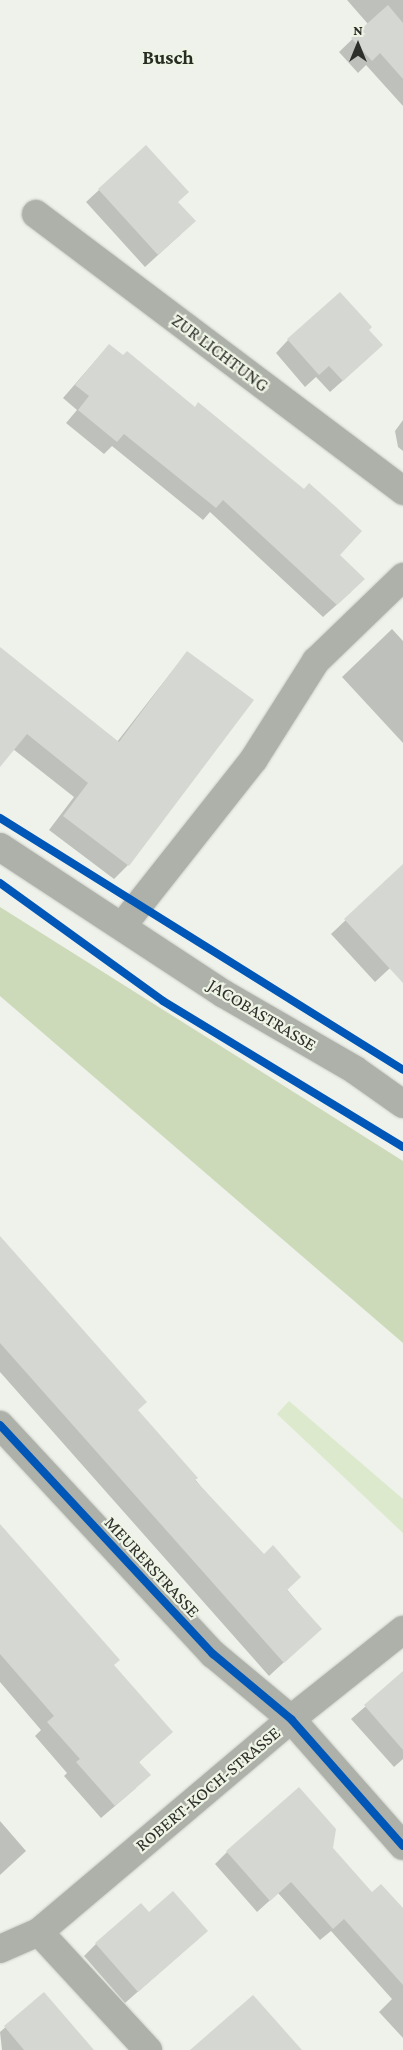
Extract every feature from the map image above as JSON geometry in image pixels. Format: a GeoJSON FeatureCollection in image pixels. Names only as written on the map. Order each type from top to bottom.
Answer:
{"type":"FeatureCollection","features":[{"type":"Feature","properties":{"kind":"street","name":"ZUR LICHTUNG"},"geometry":{"type":"LineString","coordinates":[[36,214],[403,491]]}},
{"type":"Feature","properties":{"kind":"street"},"geometry":{"type":"LineString","coordinates":[[123,926],[254,758],[316,661],[403,577]]}},
{"type":"Feature","properties":{"kind":"street","name":"JACOBASTRASSE"},"geometry":{"type":"LineString","coordinates":[[0,847],[224,994],[355,1070],[403,1104]]}},
{"type":"Feature","properties":{"kind":"street","name":"MEURERSTRASSE"},"geometry":{"type":"LineString","coordinates":[[0,1425],[212,1654],[291,1719],[403,1846]]}},
{"type":"Feature","properties":{"kind":"street","name":"ROBERT-KOCH-STRASSE"},"geometry":{"type":"LineString","coordinates":[[0,1949],[39,1932],[291,1719],[403,1630]]}},
{"type":"Feature","properties":{"kind":"street"},"geometry":{"type":"LineString","coordinates":[[39,1932],[148,2050]]}},
{"type":"Feature","properties":{"kind":"green space"},"geometry":{"type":"Polygon","coordinates":[[[0,907],[403,1161],[403,1343],[0,996],[0,907]]]}},
{"type":"Feature","properties":{"kind":"green space"},"geometry":{"type":"Polygon","coordinates":[[[289,1401],[403,1499],[403,1533],[277,1414],[289,1401]]]}},
{"type":"Feature","properties":{"kind":"building"},"geometry":{"type":"Polygon","coordinates":[[[388,5],[403,23],[403,79],[380,53],[372,61],[351,38],[388,5]]]}},
{"type":"Feature","properties":{"kind":"building"},"geometry":{"type":"Polygon","coordinates":[[[146,145],[189,192],[178,202],[196,221],[158,255],[98,189],[146,145]]]}},
{"type":"Feature","properties":{"kind":"building"},"geometry":{"type":"Polygon","coordinates":[[[340,292],[372,327],[369,330],[383,345],[343,381],[329,366],[319,375],[287,339],[340,292]]]}},
{"type":"Feature","properties":{"kind":"building"},"geometry":{"type":"Polygon","coordinates":[[[109,344],[123,355],[127,351],[195,407],[198,402],[304,489],[309,483],[336,507],[362,531],[340,555],[365,579],[337,605],[223,500],[216,508],[124,434],[117,442],[78,410],[89,396],[75,385],[109,344]]]}},
{"type":"Feature","properties":{"kind":"building"},"geometry":{"type":"Polygon","coordinates":[[[0,647],[119,742],[187,651],[254,700],[129,866],[63,816],[88,783],[27,734],[0,767],[0,647]]]}},
{"type":"Feature","properties":{"kind":"building"},"geometry":{"type":"Polygon","coordinates":[[[403,864],[403,983],[344,919],[403,864]]]}},
{"type":"Feature","properties":{"kind":"building"},"geometry":{"type":"Polygon","coordinates":[[[0,1236],[147,1402],[138,1410],[198,1478],[195,1480],[264,1554],[273,1545],[301,1577],[287,1590],[322,1629],[284,1663],[0,1343],[0,1236]]]}},
{"type":"Feature","properties":{"kind":"building"},"geometry":{"type":"Polygon","coordinates":[[[0,1524],[120,1660],[114,1665],[173,1732],[139,1762],[151,1775],[115,1806],[76,1762],[80,1759],[47,1722],[54,1716],[0,1654],[0,1524]]]}},
{"type":"Feature","properties":{"kind":"building"},"geometry":{"type":"Polygon","coordinates":[[[403,1671],[403,1750],[364,1705],[403,1671]]]}},
{"type":"Feature","properties":{"kind":"building"},"geometry":{"type":"Polygon","coordinates":[[[299,1787],[336,1829],[333,1848],[372,1892],[381,1884],[403,1908],[403,1985],[344,1919],[333,1929],[291,1882],[270,1901],[226,1851],[299,1787]]]}},
{"type":"Feature","properties":{"kind":"building"},"geometry":{"type":"Polygon","coordinates":[[[173,1891],[208,1931],[138,1992],[95,1943],[141,1903],[149,1912],[173,1891]]]}},
{"type":"Feature","properties":{"kind":"building"},"geometry":{"type":"Polygon","coordinates":[[[44,1992],[94,2050],[24,2050],[4,2026],[44,1992]]]}},
{"type":"Feature","properties":{"kind":"building"},"geometry":{"type":"Polygon","coordinates":[[[253,1995],[302,2050],[190,2050],[253,1995]]]}},
{"type":"Feature","properties":{"kind":"cycle path"},"geometry":{"type":"LineString","coordinates":[[0,818],[403,1070]]}},
{"type":"Feature","properties":{"kind":"cycle path"},"geometry":{"type":"LineString","coordinates":[[0,883],[163,1001],[403,1147]]}},
{"type":"Feature","properties":{"kind":"cycle path"},"geometry":{"type":"LineString","coordinates":[[0,1425],[213,1654],[291,1719],[403,1846]]}},
{"type":"Feature","properties":{"kind":"district","name":"Busch"},"geometry":{"type":"Point","coordinates":[168,57]}}]}
